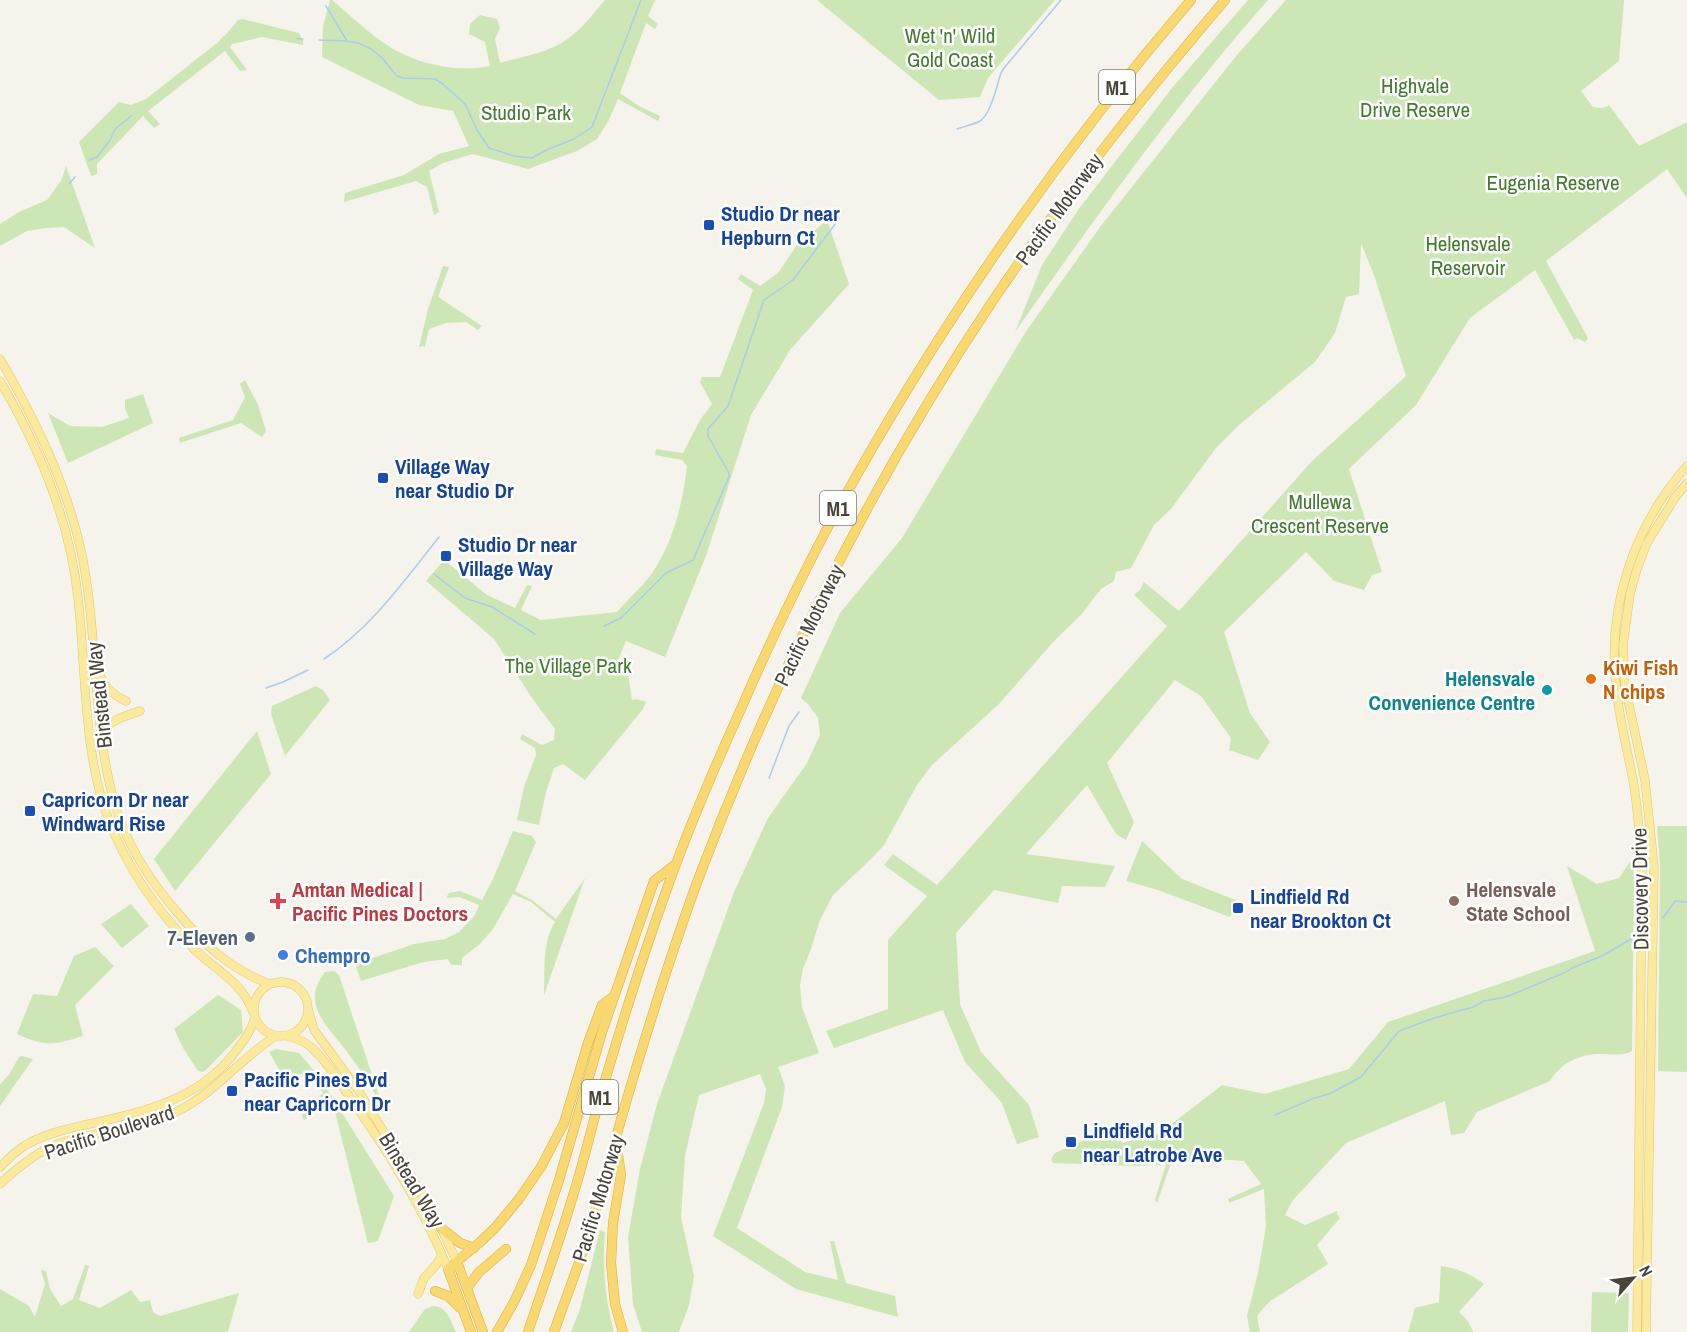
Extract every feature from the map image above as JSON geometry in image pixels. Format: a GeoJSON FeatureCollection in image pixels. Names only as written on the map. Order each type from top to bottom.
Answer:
{"type":"FeatureCollection","features":[{"type":"Feature","properties":{"kind":"highway","name":"Pacific Motorway"},"geometry":{"type":"LineString","coordinates":[[528,1332],[576,1185],[631,995],[676,864],[772,638],[827,530],[896,407],[976,281],[1048,178],[1113,93],[1191,0]]}},
{"type":"Feature","properties":{"kind":"highway","name":"Pacific Motorway"},"geometry":{"type":"LineString","coordinates":[[554,1332],[581,1256],[672,954],[720,823],[801,638],[854,533],[943,379],[1020,261],[1108,141],[1226,0]]}},
{"type":"Feature","properties":{"kind":"highway"},"geometry":{"type":"LineString","coordinates":[[497,1332],[519,1291],[539,1241],[613,997],[654,881],[676,864]]}},
{"type":"Feature","properties":{"kind":"highway"},"geometry":{"type":"LineString","coordinates":[[471,1332],[448,1269],[487,1236],[514,1206],[532,1181],[564,1122],[602,1005],[613,997]]}},
{"type":"Feature","properties":{"kind":"highway"},"geometry":{"type":"LineString","coordinates":[[616,1138],[621,1175],[613,1223],[611,1263],[615,1304],[623,1332]]}},
{"type":"Feature","properties":{"kind":"highway"},"geometry":{"type":"LineString","coordinates":[[441,1228],[460,1243],[474,1248]]}},
{"type":"Feature","properties":{"kind":"highway"},"geometry":{"type":"LineString","coordinates":[[467,1288],[474,1278],[506,1248]]}},
{"type":"Feature","properties":{"kind":"highway"},"geometry":{"type":"LineString","coordinates":[[457,1262],[482,1328]]}},
{"type":"Feature","properties":{"kind":"highway"},"geometry":{"type":"LineString","coordinates":[[452,1279],[461,1273]]}},
{"type":"Feature","properties":{"kind":"highway"},"geometry":{"type":"LineString","coordinates":[[435,1291],[448,1296],[464,1312]]}},
{"type":"Feature","properties":{"kind":"main road","name":"Binstead Way"},"geometry":{"type":"LineString","coordinates":[[0,359],[44,439],[73,520],[87,581],[101,735],[110,787],[118,814],[147,873],[197,935],[240,971],[269,984]]}},
{"type":"Feature","properties":{"kind":"main road","name":"Binstead Way"},"geometry":{"type":"LineString","coordinates":[[0,381],[23,422],[50,481],[67,538],[78,596],[92,748],[98,787],[107,818],[123,853],[160,912],[197,951],[243,991],[254,1015]]}},
{"type":"Feature","properties":{"kind":"main road","name":"Discovery Drive"},"geometry":{"type":"LineString","coordinates":[[1637,1332],[1642,867],[1633,782],[1618,709],[1614,648],[1622,589],[1635,549],[1650,517],[1687,466]]}},
{"type":"Feature","properties":{"kind":"main road","name":"Discovery Drive"},"geometry":{"type":"LineString","coordinates":[[1646,1332],[1654,867],[1645,780],[1625,686],[1623,645],[1630,594],[1647,543],[1676,496],[1687,483]]}},
{"type":"Feature","properties":{"kind":"main road"},"geometry":{"type":"LineString","coordinates":[[95,656],[105,687],[126,701]]}},
{"type":"Feature","properties":{"kind":"main road"},"geometry":{"type":"LineString","coordinates":[[101,735],[108,724],[140,711]]}},
{"type":"Feature","properties":{"kind":"main road"},"geometry":{"type":"LineString","coordinates":[[284,982],[297,987],[305,997],[308,1009],[307,1018],[302,1026],[287,1036],[276,1036],[263,1030],[254,1015],[254,1004],[262,989],[269,984],[284,982]]}},
{"type":"Feature","properties":{"kind":"main road","name":"Binstead Way"},"geometry":{"type":"LineString","coordinates":[[308,1009],[314,1030],[358,1090],[441,1228],[457,1262]]}},
{"type":"Feature","properties":{"kind":"main road","name":"Pacific Boulevard"},"geometry":{"type":"LineString","coordinates":[[0,1167],[24,1146],[52,1133],[146,1110],[180,1097],[210,1078],[224,1065],[247,1037],[254,1015]]}},
{"type":"Feature","properties":{"kind":"main road","name":"Pacific Boulevard"},"geometry":{"type":"LineString","coordinates":[[0,1184],[26,1161],[59,1144],[150,1121],[191,1104],[263,1044],[276,1036]]}},
{"type":"Feature","properties":{"kind":"main road","name":"Binstead Way"},"geometry":{"type":"LineString","coordinates":[[287,1036],[310,1046],[332,1072],[369,1124],[419,1206],[448,1269]]}},
{"type":"Feature","properties":{"kind":"main road"},"geometry":{"type":"LineString","coordinates":[[418,1294],[424,1278],[436,1266],[442,1255]]}},
{"type":"Feature","properties":{"kind":"green space","name":"Studio Park"},"geometry":{"type":"Polygon","coordinates":[[[330,0],[372,35],[398,52],[436,65],[477,68],[490,66],[485,42],[469,34],[470,24],[480,15],[497,19],[500,28],[495,39],[500,63],[534,54],[566,40],[587,22],[605,0],[655,0],[648,16],[658,24],[655,29],[646,23],[620,93],[660,116],[658,121],[618,99],[597,139],[577,151],[528,169],[473,154],[443,163],[429,171],[439,212],[434,215],[427,187],[416,181],[344,202],[345,193],[404,175],[439,154],[469,146],[453,111],[419,105],[322,57],[323,26],[330,0]]]}},
{"type":"Feature","properties":{"kind":"green space","name":"Wet 'n' Wild Gold Coast"},"geometry":{"type":"Polygon","coordinates":[[[819,0],[1055,0],[988,78],[980,97],[939,100],[819,0]]]}},
{"type":"Feature","properties":{"kind":"green space"},"geometry":{"type":"Polygon","coordinates":[[[1248,0],[1268,0],[1169,121],[1106,204],[1015,332],[1042,265],[1078,210],[1172,88],[1248,0]]]}},
{"type":"Feature","properties":{"kind":"green space"},"geometry":{"type":"Polygon","coordinates":[[[1286,0],[1624,0],[1619,61],[1581,91],[1593,107],[1603,108],[1609,105],[1639,146],[1687,122],[1687,198],[1667,169],[1546,261],[1588,338],[1585,342],[1577,338],[1574,340],[1535,270],[1470,318],[1416,405],[1349,469],[1382,572],[1372,575],[1364,590],[1334,581],[1306,552],[1224,632],[1250,713],[1270,742],[1258,760],[1229,750],[1231,738],[1201,696],[1175,680],[1107,763],[1134,822],[1126,840],[1116,834],[1087,785],[1026,854],[1115,866],[1105,887],[1062,886],[1058,903],[994,890],[956,933],[960,1004],[981,1052],[1029,1105],[1039,1137],[1017,1144],[1002,1103],[965,1062],[943,1010],[834,1048],[826,1031],[888,1009],[888,940],[927,896],[884,865],[893,854],[937,885],[1167,626],[1134,595],[1144,582],[1179,611],[1312,461],[1406,376],[1374,275],[1361,243],[1359,294],[1346,297],[1335,333],[1315,362],[1239,425],[1216,448],[1171,509],[1154,525],[1131,568],[1116,572],[1114,581],[1101,589],[1081,615],[1054,641],[999,704],[932,765],[917,785],[884,845],[833,895],[820,920],[803,969],[800,985],[802,1007],[819,1053],[778,1067],[785,1086],[782,1107],[737,1228],[805,1272],[838,1280],[830,1241],[834,1241],[846,1283],[895,1296],[898,1317],[796,1289],[713,1236],[764,1103],[766,1089],[760,1074],[699,1095],[685,1156],[681,1217],[694,1276],[689,1305],[679,1332],[642,1332],[633,1304],[628,1237],[640,1169],[657,1104],[734,892],[768,818],[807,763],[820,735],[818,718],[801,698],[840,613],[902,538],[1025,333],[1100,227],[1237,55],[1286,0]]]}},
{"type":"Feature","properties":{"kind":"green space"},"geometry":{"type":"Polygon","coordinates":[[[243,19],[299,33],[303,45],[262,37],[232,44],[230,47],[247,70],[240,71],[225,51],[148,111],[160,124],[154,128],[143,116],[97,164],[97,174],[91,176],[79,142],[119,102],[131,105],[146,99],[217,43],[238,20],[243,19]]]}},
{"type":"Feature","properties":{"kind":"green space"},"geometry":{"type":"Polygon","coordinates":[[[66,166],[95,248],[64,227],[27,231],[0,246],[0,224],[19,212],[47,200],[61,181],[66,166]]]}},
{"type":"Feature","properties":{"kind":"green space","name":"The Village Park"},"geometry":{"type":"Polygon","coordinates":[[[827,220],[849,284],[790,350],[751,415],[706,556],[665,657],[626,641],[615,668],[628,674],[632,700],[646,702],[643,709],[585,780],[563,764],[554,768],[539,825],[517,820],[524,787],[536,755],[535,748],[520,739],[522,734],[542,745],[554,740],[555,729],[494,639],[426,581],[444,560],[487,595],[515,608],[527,585],[532,586],[521,610],[541,620],[617,612],[652,573],[666,549],[680,508],[687,466],[682,460],[655,455],[656,449],[683,453],[700,420],[712,404],[700,382],[702,377],[720,377],[753,290],[738,279],[741,274],[760,286],[778,273],[797,245],[827,220]]]}},
{"type":"Feature","properties":{"kind":"green space"},"geometry":{"type":"Polygon","coordinates":[[[443,266],[449,267],[438,297],[482,326],[478,330],[466,322],[446,323],[429,329],[425,347],[419,347],[428,309],[443,266]]]}},
{"type":"Feature","properties":{"kind":"green space"},"geometry":{"type":"Polygon","coordinates":[[[245,380],[258,405],[266,431],[262,437],[241,423],[180,443],[179,438],[233,420],[245,397],[240,384],[245,380]]]}},
{"type":"Feature","properties":{"kind":"green space"},"geometry":{"type":"Polygon","coordinates":[[[143,394],[153,423],[68,463],[48,413],[70,426],[102,427],[129,418],[125,400],[143,394]]]}},
{"type":"Feature","properties":{"kind":"green space"},"geometry":{"type":"Polygon","coordinates":[[[316,686],[323,690],[330,700],[285,756],[271,714],[272,706],[316,686]]]}},
{"type":"Feature","properties":{"kind":"green space"},"geometry":{"type":"Polygon","coordinates":[[[257,731],[271,774],[175,891],[154,859],[257,731]]]}},
{"type":"Feature","properties":{"kind":"green space"},"geometry":{"type":"Polygon","coordinates":[[[1657,826],[1687,826],[1687,1072],[1658,1071],[1660,866],[1657,826]]]}},
{"type":"Feature","properties":{"kind":"green space"},"geometry":{"type":"Polygon","coordinates":[[[513,831],[532,836],[536,842],[515,891],[532,900],[556,919],[585,878],[544,995],[546,948],[555,922],[531,902],[513,894],[493,929],[480,944],[462,958],[462,965],[451,965],[448,959],[423,962],[361,981],[355,964],[414,944],[445,939],[459,932],[475,915],[479,905],[459,897],[446,898],[449,893],[460,891],[482,900],[513,831]]]}},
{"type":"Feature","properties":{"kind":"green space"},"geometry":{"type":"Polygon","coordinates":[[[1142,841],[1182,879],[1238,901],[1230,917],[1158,890],[1126,881],[1142,841]]]}},
{"type":"Feature","properties":{"kind":"green space"},"geometry":{"type":"Polygon","coordinates":[[[1633,857],[1632,1051],[1622,1054],[1587,1055],[1573,1060],[1560,1069],[1550,1081],[1477,1112],[1464,1133],[1451,1135],[1445,1101],[1346,1143],[1293,1200],[1285,1215],[1305,1225],[1337,1211],[1340,1218],[1317,1245],[1328,1264],[1269,1302],[1257,1316],[1260,1332],[1250,1332],[1247,1316],[1258,1273],[1266,1226],[1264,1189],[1229,1203],[1228,1199],[1261,1184],[1244,1161],[1212,1159],[1171,1163],[1157,1203],[1155,1200],[1166,1164],[1136,1166],[1053,1163],[1051,1159],[1055,1153],[1112,1126],[1122,1143],[1160,1133],[1222,1085],[1265,1094],[1349,1069],[1388,1022],[1595,951],[1567,866],[1597,884],[1619,878],[1633,857]]]}},
{"type":"Feature","properties":{"kind":"green space"},"geometry":{"type":"Polygon","coordinates":[[[131,904],[149,926],[122,948],[101,924],[131,904]]]}},
{"type":"Feature","properties":{"kind":"green space"},"geometry":{"type":"Polygon","coordinates":[[[95,947],[114,966],[75,1005],[83,1036],[65,1041],[43,1043],[17,1034],[33,994],[57,996],[74,956],[95,947]]]}},
{"type":"Feature","properties":{"kind":"green space"},"geometry":{"type":"Polygon","coordinates":[[[334,971],[339,975],[383,1108],[357,1066],[326,1025],[316,1005],[315,995],[318,984],[325,972],[334,971]]]}},
{"type":"Feature","properties":{"kind":"green space"},"geometry":{"type":"Polygon","coordinates":[[[218,995],[241,1010],[243,1032],[202,1072],[198,1071],[183,1048],[174,1029],[218,995]]]}},
{"type":"Feature","properties":{"kind":"green space"},"geometry":{"type":"Polygon","coordinates":[[[276,1049],[299,1053],[319,1076],[394,1196],[378,1241],[368,1243],[334,1108],[326,1098],[304,1121],[302,1115],[323,1093],[307,1073],[283,1076],[269,1052],[276,1049]]]}},
{"type":"Feature","properties":{"kind":"green space"},"geometry":{"type":"Polygon","coordinates":[[[22,1056],[33,1059],[0,1106],[0,1084],[22,1056]]]}},
{"type":"Feature","properties":{"kind":"green space"},"geometry":{"type":"Polygon","coordinates":[[[600,1230],[605,1232],[605,1282],[614,1332],[571,1332],[580,1309],[600,1230]]]}},
{"type":"Feature","properties":{"kind":"green space"},"geometry":{"type":"Polygon","coordinates":[[[85,1265],[89,1266],[79,1300],[100,1308],[131,1290],[140,1302],[150,1300],[153,1312],[160,1316],[239,1293],[228,1332],[0,1332],[0,1289],[29,1306],[35,1317],[45,1284],[41,1270],[46,1271],[50,1289],[61,1306],[73,1299],[85,1265]]]}},
{"type":"Feature","properties":{"kind":"green space"},"geometry":{"type":"Polygon","coordinates":[[[1441,1266],[1464,1272],[1484,1284],[1459,1312],[1468,1321],[1473,1332],[1408,1332],[1415,1308],[1439,1302],[1441,1266]]]}},
{"type":"Feature","properties":{"kind":"green space"},"geometry":{"type":"Polygon","coordinates":[[[1592,1292],[1629,1293],[1628,1332],[1591,1332],[1592,1292]]]}},
{"type":"Feature","properties":{"kind":"green space"},"geometry":{"type":"Polygon","coordinates":[[[433,1306],[445,1312],[456,1332],[409,1332],[425,1309],[433,1306]]]}},
{"type":"Feature","properties":{"kind":"waterway"},"geometry":{"type":"LineString","coordinates":[[319,40],[358,43],[381,57],[397,76],[435,79],[465,104],[477,130],[489,148],[514,156],[532,158],[574,139],[592,127],[641,0]]}},
{"type":"Feature","properties":{"kind":"waterway"},"geometry":{"type":"LineString","coordinates":[[957,129],[980,121],[984,117],[1004,68],[1061,0]]}},
{"type":"Feature","properties":{"kind":"waterway"},"geometry":{"type":"LineString","coordinates":[[326,6],[347,41]]}},
{"type":"Feature","properties":{"kind":"waterway"},"geometry":{"type":"LineString","coordinates":[[297,39],[303,39]]}},
{"type":"Feature","properties":{"kind":"waterway"},"geometry":{"type":"LineString","coordinates":[[89,160],[97,157],[115,129],[131,116]]}},
{"type":"Feature","properties":{"kind":"waterway"},"geometry":{"type":"LineString","coordinates":[[69,184],[75,177]]}},
{"type":"Feature","properties":{"kind":"waterway"},"geometry":{"type":"LineString","coordinates":[[604,626],[621,618],[666,573],[693,560],[729,477],[729,473],[708,436],[708,429],[728,406],[764,300],[793,280],[839,219]]}},
{"type":"Feature","properties":{"kind":"waterway"},"geometry":{"type":"LineString","coordinates":[[324,659],[341,647],[372,618],[400,587],[439,537]]}},
{"type":"Feature","properties":{"kind":"waterway"},"geometry":{"type":"LineString","coordinates":[[434,574],[465,598],[492,607],[535,634]]}},
{"type":"Feature","properties":{"kind":"waterway"},"geometry":{"type":"LineString","coordinates":[[266,688],[308,670]]}},
{"type":"Feature","properties":{"kind":"waterway"},"geometry":{"type":"LineString","coordinates":[[769,778],[789,726],[799,712]]}},
{"type":"Feature","properties":{"kind":"waterway"},"geometry":{"type":"LineString","coordinates":[[1663,918],[1675,901],[1687,902]]}},
{"type":"Feature","properties":{"kind":"waterway"},"geometry":{"type":"LineString","coordinates":[[1275,1115],[1329,1094],[1361,1077],[1399,1031],[1473,1007],[1484,1001],[1506,997],[1604,955],[1631,939]]}},
{"type":"Feature","properties":{"kind":"place","name":"Studio Dr near Hepburn Ct"},"geometry":{"type":"Point","coordinates":[709,225]}},
{"type":"Feature","properties":{"kind":"place","name":"Village Way near Studio Dr"},"geometry":{"type":"Point","coordinates":[383,478]}},
{"type":"Feature","properties":{"kind":"place","name":"Studio Dr near Village Way"},"geometry":{"type":"Point","coordinates":[446,556]}},
{"type":"Feature","properties":{"kind":"place","name":"Kiwi Fish N chips"},"geometry":{"type":"Point","coordinates":[1591,679]}},
{"type":"Feature","properties":{"kind":"place","name":"Helensvale Convenience Centre"},"geometry":{"type":"Point","coordinates":[1547,690]}},
{"type":"Feature","properties":{"kind":"place","name":"Capricorn Dr near Windward Rise"},"geometry":{"type":"Point","coordinates":[30,811]}},
{"type":"Feature","properties":{"kind":"place","name":"Amtan Medical | Pacific Pines Doctors"},"geometry":{"type":"Point","coordinates":[278,901]}},
{"type":"Feature","properties":{"kind":"place","name":"Helensvale State School"},"geometry":{"type":"Point","coordinates":[1454,901]}},
{"type":"Feature","properties":{"kind":"place","name":"Lindfield Rd near Brookton Ct"},"geometry":{"type":"Point","coordinates":[1238,908]}},
{"type":"Feature","properties":{"kind":"place","name":"7-Eleven"},"geometry":{"type":"Point","coordinates":[250,937]}},
{"type":"Feature","properties":{"kind":"place","name":"Chempro"},"geometry":{"type":"Point","coordinates":[283,955]}},
{"type":"Feature","properties":{"kind":"place","name":"Pacific Pines Bvd near Capricorn Dr"},"geometry":{"type":"Point","coordinates":[232,1091]}},
{"type":"Feature","properties":{"kind":"place","name":"Lindfield Rd near Latrobe Ave"},"geometry":{"type":"Point","coordinates":[1071,1142]}},
{"type":"Feature","properties":{"kind":"park label","name":"Highvale Drive Reserve"},"geometry":{"type":"Point","coordinates":[1415,97]}},
{"type":"Feature","properties":{"kind":"park label","name":"Eugenia Reserve"},"geometry":{"type":"Point","coordinates":[1553,182]}},
{"type":"Feature","properties":{"kind":"park label","name":"Helensvale Reservoir"},"geometry":{"type":"Point","coordinates":[1468,255]}},
{"type":"Feature","properties":{"kind":"park label","name":"Mullewa Crescent Reserve"},"geometry":{"type":"Point","coordinates":[1320,513]}}]}
